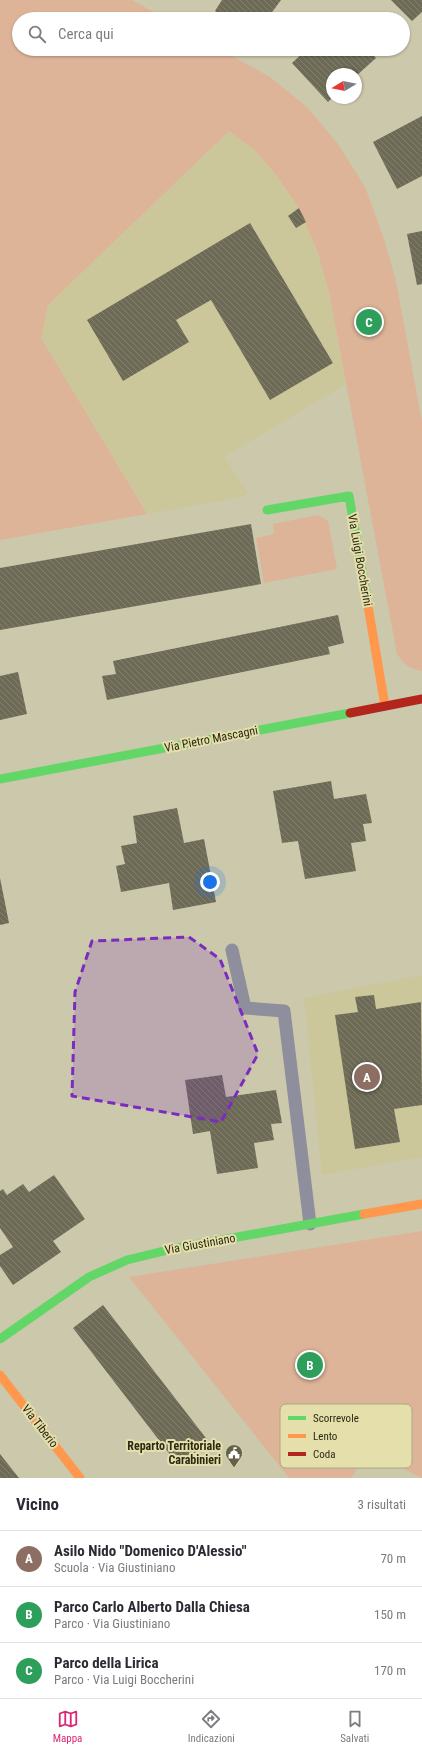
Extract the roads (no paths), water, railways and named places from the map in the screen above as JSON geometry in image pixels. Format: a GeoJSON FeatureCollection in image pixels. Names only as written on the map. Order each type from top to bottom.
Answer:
{"type":"FeatureCollection","features":[{"type":"Feature","properties":{"kind":"street","name":"Via Luigi Boccherini"},"geometry":{"type":"LineString","coordinates":[[267,510],[350,496],[385,706]]}},
{"type":"Feature","properties":{"kind":"street","name":"Via Pietro Mascagni"},"geometry":{"type":"LineString","coordinates":[[0,779],[422,699]]}},
{"type":"Feature","properties":{"kind":"street","name":"Via Giustiniano"},"geometry":{"type":"LineString","coordinates":[[0,1339],[89,1277],[127,1260],[172,1249],[422,1204]]}},
{"type":"Feature","properties":{"kind":"street","name":"Via Tiberio"},"geometry":{"type":"LineString","coordinates":[[0,1375],[80,1478]]}},
{"type":"Feature","properties":{"kind":"lane"},"geometry":{"type":"LineString","coordinates":[[232,950],[244,1008],[284,1011],[310,1224]]}},
{"type":"Feature","properties":{"kind":"place","name":"Parco della Lirica"},"geometry":{"type":"Point","coordinates":[369,322]}},
{"type":"Feature","properties":{"kind":"place","name":"Asilo Nido \"Domenico D'Alessio\""},"geometry":{"type":"Point","coordinates":[367,1077]}},
{"type":"Feature","properties":{"kind":"place","name":"Parco Carlo Alberto Dalla Chiesa"},"geometry":{"type":"Point","coordinates":[310,1365]}},
{"type":"Feature","properties":{"kind":"place","name":"Reparto Territoriale Carabinieri"},"geometry":{"type":"Point","coordinates":[234,1468]}}]}
